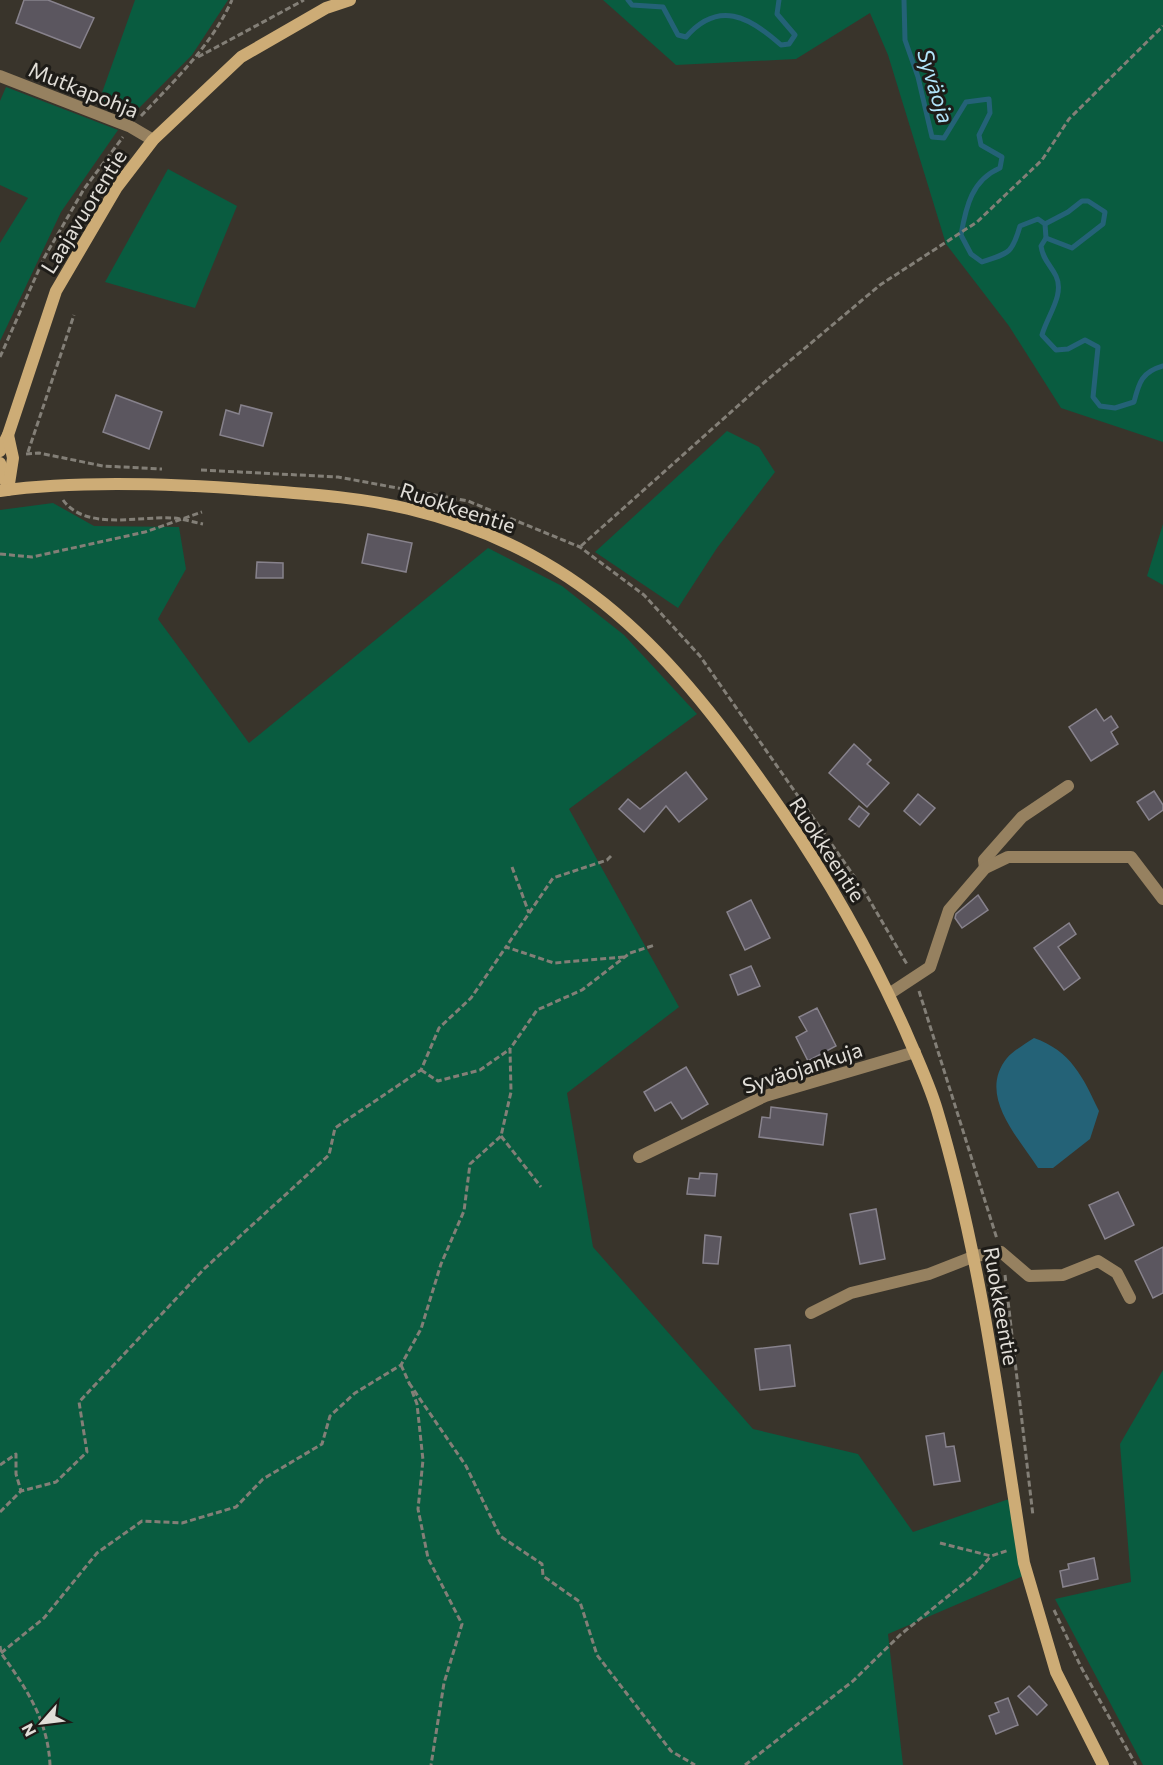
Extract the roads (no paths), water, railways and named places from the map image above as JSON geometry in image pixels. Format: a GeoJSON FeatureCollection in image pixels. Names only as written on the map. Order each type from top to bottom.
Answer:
{"type":"FeatureCollection","features":[{"type":"Feature","properties":{"kind":"street","name":"Laajavuorentie"},"geometry":{"type":"LineString","coordinates":[[4,491],[8,435],[56,291],[117,187],[153,140],[241,57],[326,8],[350,0]]}},
{"type":"Feature","properties":{"kind":"street","name":"Mutkapohja"},"geometry":{"type":"LineString","coordinates":[[0,76],[131,127],[153,140]]}},
{"type":"Feature","properties":{"kind":"street"},"geometry":{"type":"LineString","coordinates":[[0,463],[4,491]]}},
{"type":"Feature","properties":{"kind":"street","name":"Ruokkeentie"},"geometry":{"type":"LineString","coordinates":[[4,491],[58,487],[214,487],[363,500],[411,510],[471,527],[517,546],[562,571],[608,605],[650,642],[687,683],[724,729],[841,901],[889,994],[936,1105],[975,1256],[1021,1546],[1033,1603],[1056,1672],[1103,1765]]}},
{"type":"Feature","properties":{"kind":"street"},"geometry":{"type":"LineString","coordinates":[[985,868],[984,860],[1022,817],[1068,786]]}},
{"type":"Feature","properties":{"kind":"street"},"geometry":{"type":"LineString","coordinates":[[889,994],[930,967],[949,910],[985,868],[1008,857],[1131,857],[1163,899]]}},
{"type":"Feature","properties":{"kind":"street","name":"Syväojankuja"},"geometry":{"type":"LineString","coordinates":[[639,1156],[765,1096],[915,1052]]}},
{"type":"Feature","properties":{"kind":"street"},"geometry":{"type":"LineString","coordinates":[[811,1313],[851,1293],[929,1274],[975,1256],[1001,1252],[1029,1276],[1063,1275],[1098,1261],[1117,1273],[1130,1298]]}},
{"type":"Feature","properties":{"kind":"water"},"geometry":{"type":"Polygon","coordinates":[[[1034,1038],[1047,1043],[1067,1058],[1081,1076],[1099,1111],[1090,1139],[1053,1168],[1038,1168],[1011,1129],[998,1101],[996,1086],[999,1072],[1007,1058],[1034,1038]]]}},
{"type":"Feature","properties":{"kind":"waterway","name":"Syväoja"},"geometry":{"type":"LineString","coordinates":[[628,0],[632,5],[663,7],[678,35],[686,37],[710,19],[733,16],[757,26],[781,45],[789,44],[795,35],[777,14],[779,0]]}},
{"type":"Feature","properties":{"kind":"waterway","name":"Syväoja"},"geometry":{"type":"LineString","coordinates":[[904,0],[905,40],[918,77],[932,137],[944,138],[966,102],[989,99],[990,113],[979,135],[981,145],[1002,157],[1000,168],[983,179],[968,204],[961,235],[971,254],[982,262],[998,257],[1012,247],[1020,226],[1038,219],[1045,224],[1046,238],[1041,246],[1056,276],[1058,291],[1042,335],[1056,350],[1068,349],[1085,340],[1098,347],[1093,397],[1100,406],[1115,408],[1134,402],[1142,379],[1150,371],[1163,366]]}},
{"type":"Feature","properties":{"kind":"waterway"},"geometry":{"type":"LineString","coordinates":[[1045,224],[1068,212],[1082,201],[1088,201],[1105,212],[1103,224],[1072,248],[1046,238]]}}]}
